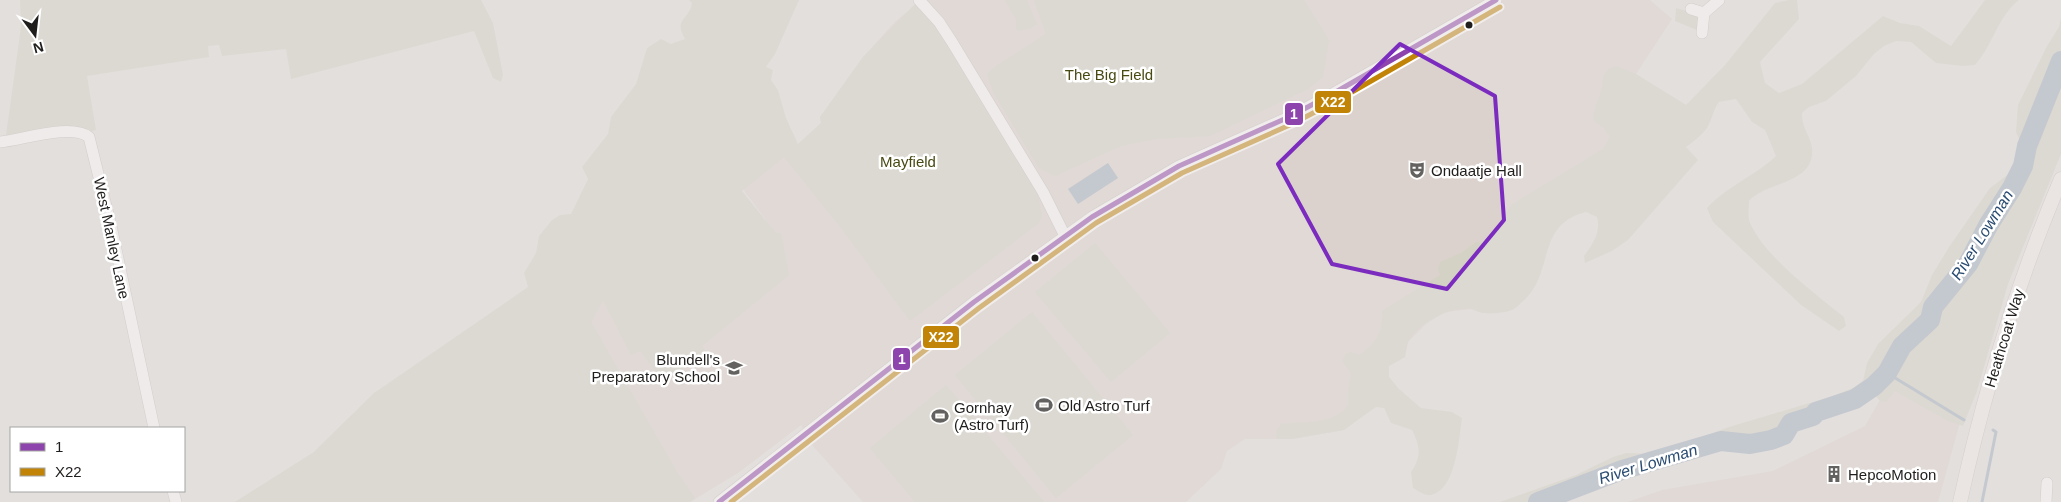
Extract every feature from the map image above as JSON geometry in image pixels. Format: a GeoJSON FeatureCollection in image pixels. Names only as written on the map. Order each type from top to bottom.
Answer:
{"type":"FeatureCollection","features":[{"type":"Feature","properties":{"kind":"main road","name":"Heathcoat Way"},"geometry":{"type":"LineString","coordinates":[[1960,502],[1981,413],[2008,324],[2032,252],[2061,179]]}},
{"type":"Feature","properties":{"kind":"street"},"geometry":{"type":"LineString","coordinates":[[919,0],[939,22],[952,42],[1043,192],[1065,236]]}},
{"type":"Feature","properties":{"kind":"street"},"geometry":{"type":"LineString","coordinates":[[719,502],[966,308],[1092,217],[1162,175],[1289,117],[1496,0]]}},
{"type":"Feature","properties":{"kind":"street"},"geometry":{"type":"LineString","coordinates":[[1702,33],[1704,13],[1719,0]]}},
{"type":"Feature","properties":{"kind":"street"},"geometry":{"type":"LineString","coordinates":[[1691,9],[1704,13]]}},
{"type":"Feature","properties":{"kind":"street","name":"West Manley Lane"},"geometry":{"type":"LineString","coordinates":[[0,142],[68,131],[84,134],[89,137],[111,226],[154,427]]}},
{"type":"Feature","properties":{"kind":"street"},"geometry":{"type":"LineString","coordinates":[[2046,502],[2047,483]]}},
{"type":"Feature","properties":{"kind":"highlighted area"},"geometry":{"type":"Polygon","coordinates":[[[1400,44],[1495,96],[1504,220],[1447,289],[1332,264],[1278,164],[1400,44]]]}},
{"type":"Feature","properties":{"kind":"shaded area"},"geometry":{"type":"Polygon","coordinates":[[[921,0],[1650,0],[1672,19],[1636,74],[1686,105],[1561,216],[1471,309],[1445,312],[1426,324],[1408,342],[1405,357],[1389,366],[1389,377],[1398,388],[1344,430],[1292,439],[1245,439],[1227,451],[1221,469],[1186,502],[863,502],[813,446],[801,425],[738,473],[690,502],[235,502],[314,452],[374,393],[784,157],[821,123],[820,117],[863,57],[895,22],[921,0]],[[743,189],[680,239],[766,220],[743,189]]]}},
{"type":"Feature","properties":{"kind":"shaded area"},"geometry":{"type":"Polygon","coordinates":[[[1893,377],[1965,404],[1938,502],[1628,502],[1662,490],[1773,471],[1865,426],[1893,377]]]}},
{"type":"Feature","properties":{"kind":"green space"},"geometry":{"type":"Polygon","coordinates":[[[20,0],[481,0],[493,23],[503,75],[501,82],[493,78],[474,31],[291,79],[286,49],[222,56],[219,45],[208,46],[209,57],[87,76],[96,130],[89,132],[6,135],[21,27],[20,0]]]}},
{"type":"Feature","properties":{"kind":"green space","name":"Mayfield"},"geometry":{"type":"Polygon","coordinates":[[[689,0],[799,0],[775,54],[766,67],[773,70],[771,80],[778,90],[786,118],[798,144],[821,123],[820,117],[863,57],[915,4],[936,26],[1038,194],[1042,216],[1039,223],[910,321],[841,228],[784,157],[742,191],[776,233],[781,233],[789,275],[702,346],[707,353],[663,381],[640,351],[631,355],[603,300],[591,322],[677,472],[695,498],[690,502],[235,502],[314,452],[374,393],[528,287],[524,273],[536,253],[539,236],[552,220],[560,215],[571,214],[588,179],[582,167],[608,134],[611,117],[636,84],[647,48],[661,39],[671,44],[685,39],[681,23],[690,9],[692,3],[689,0]]]}},
{"type":"Feature","properties":{"kind":"green space"},"geometry":{"type":"Polygon","coordinates":[[[1005,0],[1027,0],[1037,24],[1031,28],[1019,31],[1016,29],[1016,20],[1005,0]]]}},
{"type":"Feature","properties":{"kind":"green space","name":"The Big Field"},"geometry":{"type":"Polygon","coordinates":[[[1034,0],[1304,0],[1329,40],[1323,77],[1308,89],[1210,136],[1156,139],[1121,146],[1055,176],[1039,168],[994,94],[987,74],[996,66],[1046,34],[1034,0]]]}},
{"type":"Feature","properties":{"kind":"green space"},"geometry":{"type":"Polygon","coordinates":[[[1797,0],[1799,19],[1760,62],[1765,83],[1779,93],[1802,84],[1883,16],[1900,23],[1919,26],[1951,46],[1985,0],[2019,0],[2006,14],[1986,50],[1975,65],[1963,66],[1936,63],[1911,42],[1896,41],[1884,46],[1874,54],[1856,76],[1826,101],[1809,107],[1802,113],[1803,124],[1812,149],[1809,164],[1804,171],[1786,182],[1766,190],[1749,201],[1749,220],[1755,233],[1765,246],[1790,273],[1844,317],[1846,326],[1839,331],[1801,305],[1713,222],[1707,208],[1723,193],[1776,156],[1765,130],[1752,122],[1736,99],[1719,102],[1707,128],[1686,147],[1698,160],[1628,240],[1612,251],[1585,263],[1584,256],[1597,233],[1597,217],[1586,212],[1570,218],[1559,228],[1552,239],[1539,279],[1532,292],[1517,307],[1501,313],[1482,313],[1471,309],[1453,310],[1435,317],[1413,335],[1407,344],[1405,357],[1389,366],[1389,377],[1398,388],[1421,408],[1452,412],[1462,418],[1455,462],[1446,484],[1439,491],[1429,495],[1413,488],[1411,472],[1417,461],[1419,451],[1417,441],[1412,430],[1391,423],[1384,408],[1376,407],[1344,430],[1292,439],[1277,439],[1276,432],[1281,424],[1327,419],[1343,411],[1349,404],[1351,373],[1342,361],[1346,354],[1351,352],[1360,355],[1375,341],[1382,324],[1382,311],[1440,275],[1438,269],[1440,262],[1461,253],[1476,242],[1485,243],[1511,205],[1603,149],[1610,137],[1604,128],[1593,120],[1603,76],[1609,69],[1616,66],[1636,74],[1686,105],[1725,65],[1775,3],[1797,0]]]}},
{"type":"Feature","properties":{"kind":"green space"},"geometry":{"type":"Polygon","coordinates":[[[1676,8],[1694,13],[1701,22],[1699,31],[1675,21],[1676,8]]]}},
{"type":"Feature","properties":{"kind":"green space"},"geometry":{"type":"Polygon","coordinates":[[[2061,18],[2061,154],[2008,284],[1977,391],[1963,426],[1948,421],[1895,391],[1886,402],[1880,401],[1868,386],[1859,393],[1819,406],[1784,423],[1778,432],[1756,440],[1720,439],[1699,444],[1627,464],[1530,502],[1500,502],[1576,475],[1613,457],[1626,453],[1651,454],[1670,449],[1729,427],[1833,396],[1853,388],[1863,381],[1867,363],[1878,344],[1921,302],[1932,275],[1990,188],[2018,167],[2022,145],[2016,132],[2018,105],[2047,46],[2059,27],[2061,18]]]}},
{"type":"Feature","properties":{"kind":"green space"},"geometry":{"type":"Polygon","coordinates":[[[1095,243],[1170,333],[1111,382],[1035,292],[1095,243]]]}},
{"type":"Feature","properties":{"kind":"green space","name":"Old Astro Turf"},"geometry":{"type":"Polygon","coordinates":[[[1032,312],[1133,435],[1056,498],[955,375],[1032,312]]]}},
{"type":"Feature","properties":{"kind":"green space","name":"Gornhay (Astro Turf)"},"geometry":{"type":"Polygon","coordinates":[[[946,385],[1044,502],[915,502],[870,448],[946,385]]]}},
{"type":"Feature","properties":{"kind":"water"},"geometry":{"type":"Polygon","coordinates":[[[1108,163],[1118,178],[1078,204],[1068,189],[1108,163]]]}},
{"type":"Feature","properties":{"kind":"waterway","name":"River Lowman"},"geometry":{"type":"LineString","coordinates":[[1538,502],[1622,470],[1721,441],[1750,444],[1771,440],[1784,435],[1791,423],[1813,416],[1816,412],[1855,399],[1874,386],[1887,373],[1902,346],[1930,320],[1933,307],[1968,264],[1989,224],[2012,188],[2023,166],[2027,146],[2061,61]]}},
{"type":"Feature","properties":{"kind":"waterway"},"geometry":{"type":"LineString","coordinates":[[1887,373],[1964,420]]}},
{"type":"Feature","properties":{"kind":"waterway"},"geometry":{"type":"LineString","coordinates":[[1982,502],[1996,432],[1993,430]]}},
{"type":"Feature","properties":{"kind":"transit line","name":"1"},"geometry":{"type":"LineString","coordinates":[[719,502],[974,302],[1092,217],[1179,166],[1289,117],[1334,93],[1496,0]]}},
{"type":"Feature","properties":{"kind":"transit line","name":"X22"},"geometry":{"type":"LineString","coordinates":[[731,502],[979,308],[1096,223],[1182,173],[1292,124],[1338,100],[1500,7]]}},
{"type":"Feature","properties":{"kind":"place","name":"Ondaatje Hall"},"geometry":{"type":"Point","coordinates":[1417,170]}},
{"type":"Feature","properties":{"kind":"place","name":"Blundell's Preparatory School"},"geometry":{"type":"Point","coordinates":[734,368]}},
{"type":"Feature","properties":{"kind":"place","name":"Old Astro Turf"},"geometry":{"type":"Point","coordinates":[1044,405]}},
{"type":"Feature","properties":{"kind":"place","name":"Gornhay (Astro Turf)"},"geometry":{"type":"Point","coordinates":[940,416]}},
{"type":"Feature","properties":{"kind":"place","name":"HepcoMotion"},"geometry":{"type":"Point","coordinates":[1834,474]}}]}
